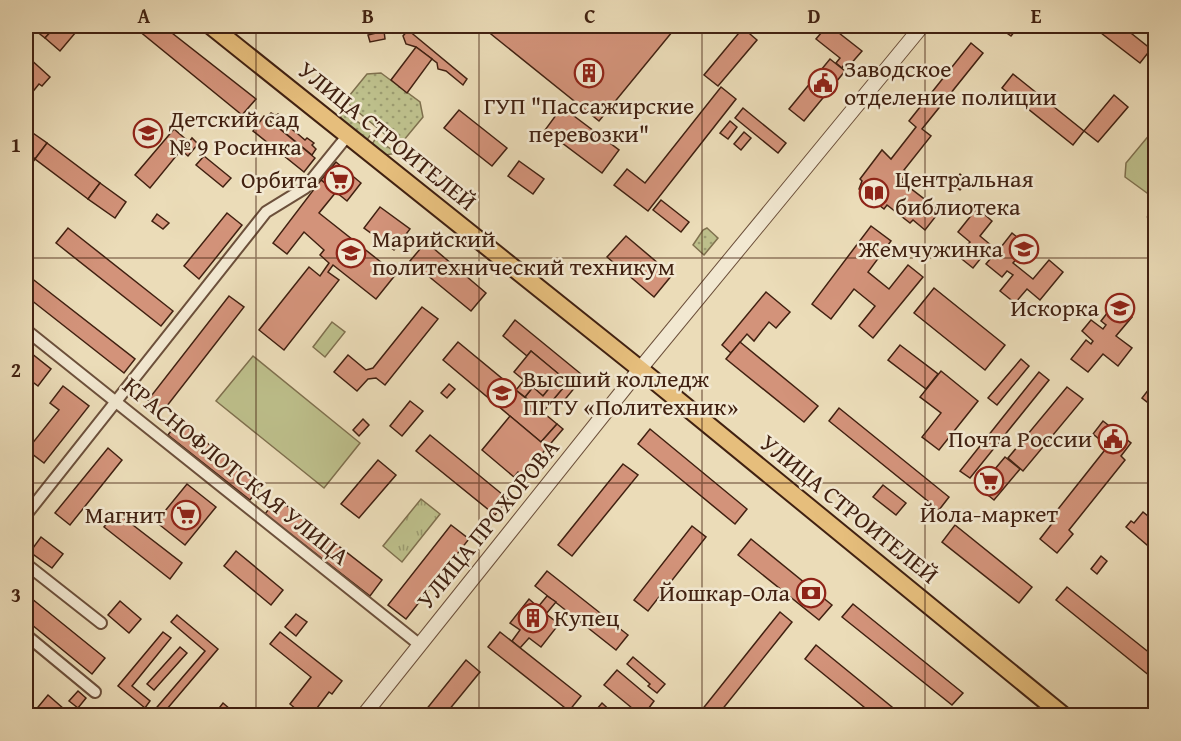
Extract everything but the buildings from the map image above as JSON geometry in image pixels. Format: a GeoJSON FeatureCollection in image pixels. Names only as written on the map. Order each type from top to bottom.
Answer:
{"type":"FeatureCollection","features":[{"type":"Feature","properties":{"kind":"main road","name":"УЛИЦА СТРОИТЕЛЕЙ"},"geometry":{"type":"LineString","coordinates":[[211,26],[640,369],[1064,716]]}},
{"type":"Feature","properties":{"kind":"street","name":"УЛИЦА ПРОХОРОВА"},"geometry":{"type":"LineString","coordinates":[[363,716],[640,369],[922,26]]}},
{"type":"Feature","properties":{"kind":"street"},"geometry":{"type":"LineString","coordinates":[[26,515],[266,212],[305,188],[348,135]]}},
{"type":"Feature","properties":{"kind":"street","name":"КРАСНОФЛОТСКАЯ УЛИЦА"},"geometry":{"type":"LineString","coordinates":[[26,330],[420,645]]}},
{"type":"Feature","properties":{"kind":"street"},"geometry":{"type":"LineString","coordinates":[[26,564],[101,623]]}},
{"type":"Feature","properties":{"kind":"street"},"geometry":{"type":"LineString","coordinates":[[26,635],[95,692]]}},
{"type":"Feature","properties":{"kind":"green space"},"geometry":{"type":"Polygon","coordinates":[[[381,73],[420,102],[423,117],[399,146],[345,101],[367,74],[381,73]]]}},
{"type":"Feature","properties":{"kind":"green space"},"geometry":{"type":"Polygon","coordinates":[[[340,108],[372,133],[366,141],[341,121],[340,108]]]}},
{"type":"Feature","properties":{"kind":"green space"},"geometry":{"type":"Polygon","coordinates":[[[1155,128],[1155,191],[1147,193],[1125,177],[1126,163],[1155,128]]]}},
{"type":"Feature","properties":{"kind":"green space"},"geometry":{"type":"Polygon","coordinates":[[[376,138],[396,153],[386,155],[372,144],[376,138]]]}},
{"type":"Feature","properties":{"kind":"green space"},"geometry":{"type":"Polygon","coordinates":[[[707,228],[718,238],[704,255],[693,245],[703,230],[707,228]]]}},
{"type":"Feature","properties":{"kind":"green space"},"geometry":{"type":"Polygon","coordinates":[[[332,322],[345,332],[325,357],[313,347],[332,322]]]}},
{"type":"Feature","properties":{"kind":"green space"},"geometry":{"type":"Polygon","coordinates":[[[253,356],[360,443],[324,488],[216,401],[253,356]]]}},
{"type":"Feature","properties":{"kind":"green space"},"geometry":{"type":"Polygon","coordinates":[[[421,499],[440,514],[402,562],[383,546],[421,499]]]}},
{"type":"Feature","properties":{"kind":"place","name":"ГУП \"Пассажирские перевозки\""},"geometry":{"type":"Point","coordinates":[589,73]}},
{"type":"Feature","properties":{"kind":"place","name":"Заводское отделение полиции"},"geometry":{"type":"Point","coordinates":[823,83]}},
{"type":"Feature","properties":{"kind":"place","name":"Детский сад № 9 Росинка"},"geometry":{"type":"Point","coordinates":[148,133]}},
{"type":"Feature","properties":{"kind":"place","name":"Орбита"},"geometry":{"type":"Point","coordinates":[339,180]}},
{"type":"Feature","properties":{"kind":"place","name":"Центральная библиотека"},"geometry":{"type":"Point","coordinates":[874,193]}},
{"type":"Feature","properties":{"kind":"place","name":"Жемчужинка"},"geometry":{"type":"Point","coordinates":[1024,249]}},
{"type":"Feature","properties":{"kind":"place","name":"Марийский политехнический техникум"},"geometry":{"type":"Point","coordinates":[351,253]}},
{"type":"Feature","properties":{"kind":"place","name":"Искорка"},"geometry":{"type":"Point","coordinates":[1120,308]}},
{"type":"Feature","properties":{"kind":"place","name":"Высший колледж ПГТУ «Политехник»"},"geometry":{"type":"Point","coordinates":[502,393]}},
{"type":"Feature","properties":{"kind":"place","name":"Почта России"},"geometry":{"type":"Point","coordinates":[1113,439]}},
{"type":"Feature","properties":{"kind":"place","name":"Йола-маркет"},"geometry":{"type":"Point","coordinates":[989,481]}},
{"type":"Feature","properties":{"kind":"place","name":"Магнит"},"geometry":{"type":"Point","coordinates":[186,515]}},
{"type":"Feature","properties":{"kind":"place","name":"Йошкар-Ола"},"geometry":{"type":"Point","coordinates":[811,593]}},
{"type":"Feature","properties":{"kind":"place","name":"Купец"},"geometry":{"type":"Point","coordinates":[533,618]}}]}
